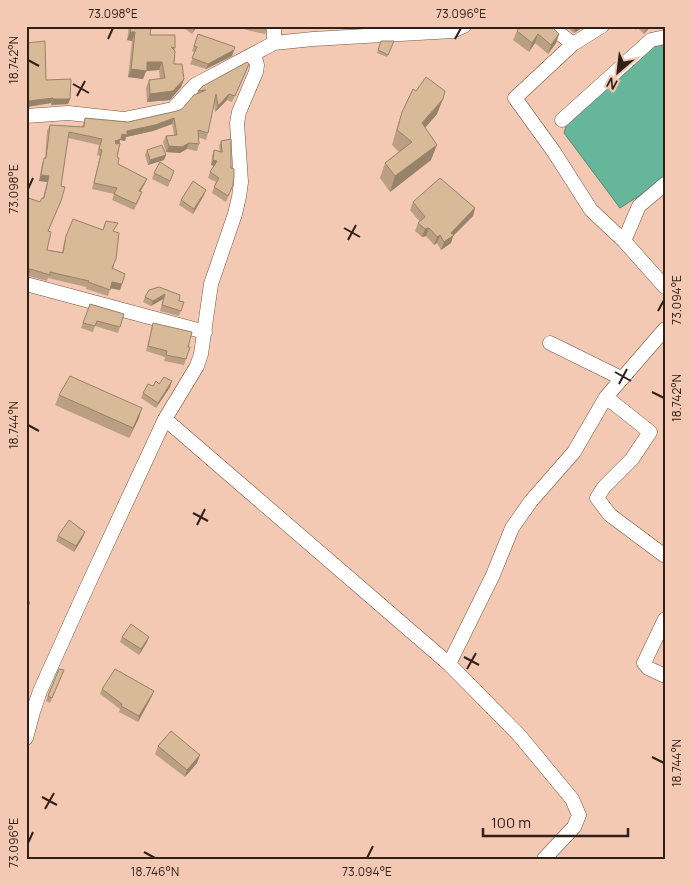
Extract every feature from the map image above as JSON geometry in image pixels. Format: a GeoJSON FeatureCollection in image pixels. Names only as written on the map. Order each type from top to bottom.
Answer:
{"type":"FeatureCollection","features":[{"type":"Feature","properties":{"kind":"street"},"geometry":{"type":"LineString","coordinates":[[274,26],[274,43]]}},
{"type":"Feature","properties":{"kind":"street"},"geometry":{"type":"LineString","coordinates":[[26,116],[68,114],[124,119],[173,109],[195,85],[274,43],[327,32],[453,31],[464,26]]}},
{"type":"Feature","properties":{"kind":"street"},"geometry":{"type":"LineString","coordinates":[[550,26],[572,44]]}},
{"type":"Feature","properties":{"kind":"street"},"geometry":{"type":"LineString","coordinates":[[602,26],[572,44],[515,98],[554,152],[591,210],[624,241],[665,287]]}},
{"type":"Feature","properties":{"kind":"street"},"geometry":{"type":"LineString","coordinates":[[562,120],[652,40],[665,37]]}},
{"type":"Feature","properties":{"kind":"street"},"geometry":{"type":"LineString","coordinates":[[27,733],[40,691],[52,663],[165,419],[197,366],[205,332],[211,284],[235,214],[241,182],[237,123],[239,112],[256,72],[257,65],[254,54]]}},
{"type":"Feature","properties":{"kind":"street"},"geometry":{"type":"LineString","coordinates":[[624,241],[639,206],[665,184]]}},
{"type":"Feature","properties":{"kind":"street"},"geometry":{"type":"LineString","coordinates":[[26,284],[205,332]]}},
{"type":"Feature","properties":{"kind":"street"},"geometry":{"type":"LineString","coordinates":[[449,664],[493,575],[512,528],[531,501],[574,452],[606,397],[665,329]]}},
{"type":"Feature","properties":{"kind":"street"},"geometry":{"type":"LineString","coordinates":[[550,343],[621,378]]}},
{"type":"Feature","properties":{"kind":"street"},"geometry":{"type":"LineString","coordinates":[[606,397],[650,432],[632,459],[604,486],[596,498],[610,515],[665,556]]}},
{"type":"Feature","properties":{"kind":"street"},"geometry":{"type":"LineString","coordinates":[[165,419],[449,664],[519,735],[572,799],[579,815],[574,827],[544,859]]}},
{"type":"Feature","properties":{"kind":"street"},"geometry":{"type":"LineString","coordinates":[[665,619],[644,664],[665,676]]}},
{"type":"Feature","properties":{"kind":"shaded area"},"geometry":{"type":"Polygon","coordinates":[[[665,45],[665,179],[620,208],[564,133],[568,120],[652,46],[665,45]]]}},
{"type":"Feature","properties":{"kind":"building"},"geometry":{"type":"Polygon","coordinates":[[[131,26],[151,26],[150,35],[175,35],[175,48],[171,47],[175,51],[174,64],[182,64],[184,79],[173,91],[150,94],[149,80],[165,78],[162,62],[147,62],[147,71],[131,69],[135,32],[130,32],[131,26]]]}},
{"type":"Feature","properties":{"kind":"building"},"geometry":{"type":"Polygon","coordinates":[[[253,26],[267,26],[267,29],[253,26]]]}},
{"type":"Feature","properties":{"kind":"building"},"geometry":{"type":"Polygon","coordinates":[[[520,26],[551,26],[559,34],[551,45],[538,34],[532,43],[517,31],[520,26]]]}},
{"type":"Feature","properties":{"kind":"building"},"geometry":{"type":"Polygon","coordinates":[[[571,26],[580,26],[575,30],[571,26]]]}},
{"type":"Feature","properties":{"kind":"building"},"geometry":{"type":"Polygon","coordinates":[[[198,34],[235,47],[234,50],[208,64],[192,58],[197,47],[194,46],[198,34]]]}},
{"type":"Feature","properties":{"kind":"building"},"geometry":{"type":"Polygon","coordinates":[[[45,41],[46,80],[71,79],[70,99],[53,98],[29,101],[28,96],[26,96],[26,43],[45,41]]]}},
{"type":"Feature","properties":{"kind":"building"},"geometry":{"type":"Polygon","coordinates":[[[381,41],[394,41],[388,55],[378,50],[381,41]]]}},
{"type":"Feature","properties":{"kind":"building"},"geometry":{"type":"Polygon","coordinates":[[[247,62],[249,64],[235,96],[229,94],[218,106],[216,94],[208,133],[198,130],[199,144],[189,143],[182,147],[169,146],[166,136],[177,135],[174,118],[155,125],[127,131],[127,135],[122,134],[121,139],[115,141],[116,144],[120,143],[117,157],[119,158],[118,164],[147,179],[139,191],[142,192],[136,204],[114,194],[117,188],[94,183],[102,150],[99,149],[102,139],[69,132],[61,186],[65,187],[48,231],[51,232],[47,250],[63,253],[66,236],[73,219],[103,230],[106,221],[118,223],[113,231],[119,233],[116,259],[112,268],[125,274],[122,284],[112,282],[110,290],[89,281],[50,272],[50,275],[30,269],[26,270],[28,246],[26,245],[26,197],[40,202],[44,198],[49,176],[41,175],[44,158],[46,158],[50,125],[84,127],[85,118],[128,122],[177,111],[182,109],[194,95],[206,90],[198,91],[203,86],[247,62]]]}},
{"type":"Feature","properties":{"kind":"building"},"geometry":{"type":"Polygon","coordinates":[[[426,77],[445,91],[443,99],[422,123],[437,145],[395,176],[385,163],[412,142],[397,130],[402,112],[413,89],[416,91],[426,77]]]}},
{"type":"Feature","properties":{"kind":"building"},"geometry":{"type":"Polygon","coordinates":[[[231,139],[231,168],[234,169],[234,176],[233,185],[228,196],[214,187],[219,178],[210,172],[217,161],[213,160],[214,150],[222,152],[221,141],[231,139]]]}},
{"type":"Feature","properties":{"kind":"building"},"geometry":{"type":"Polygon","coordinates":[[[162,145],[166,155],[150,160],[147,150],[162,145]]]}},
{"type":"Feature","properties":{"kind":"building"},"geometry":{"type":"Polygon","coordinates":[[[160,162],[174,171],[170,181],[154,173],[160,162]]]}},
{"type":"Feature","properties":{"kind":"building"},"geometry":{"type":"Polygon","coordinates":[[[440,178],[475,208],[451,233],[454,235],[444,242],[440,235],[437,237],[429,228],[425,229],[418,223],[425,217],[413,202],[440,178]]]}},
{"type":"Feature","properties":{"kind":"building"},"geometry":{"type":"Polygon","coordinates":[[[193,181],[206,190],[194,209],[181,200],[193,181]]]}},
{"type":"Feature","properties":{"kind":"building"},"geometry":{"type":"Polygon","coordinates":[[[159,287],[180,295],[179,301],[184,302],[181,311],[162,305],[165,294],[153,301],[145,297],[149,290],[159,287]]]}},
{"type":"Feature","properties":{"kind":"building"},"geometry":{"type":"Polygon","coordinates":[[[90,304],[124,314],[120,327],[97,321],[95,326],[83,323],[90,304]]]}},
{"type":"Feature","properties":{"kind":"building"},"geometry":{"type":"Polygon","coordinates":[[[153,323],[192,332],[186,359],[166,355],[167,351],[148,346],[153,323]]]}},
{"type":"Feature","properties":{"kind":"building"},"geometry":{"type":"Polygon","coordinates":[[[70,376],[142,408],[133,428],[59,395],[70,376]]]}},
{"type":"Feature","properties":{"kind":"building"},"geometry":{"type":"Polygon","coordinates":[[[164,377],[172,381],[158,403],[143,393],[148,384],[153,386],[156,381],[159,384],[164,377]]]}},
{"type":"Feature","properties":{"kind":"building"},"geometry":{"type":"Polygon","coordinates":[[[69,520],[85,532],[76,546],[58,536],[69,520]]]}},
{"type":"Feature","properties":{"kind":"building"},"geometry":{"type":"Polygon","coordinates":[[[26,597],[30,603],[26,606],[26,597]]]}},
{"type":"Feature","properties":{"kind":"building"},"geometry":{"type":"Polygon","coordinates":[[[131,624],[149,637],[141,649],[122,637],[131,624]]]}},
{"type":"Feature","properties":{"kind":"building"},"geometry":{"type":"Polygon","coordinates":[[[59,669],[64,670],[52,698],[48,696],[59,669]]]}},
{"type":"Feature","properties":{"kind":"building"},"geometry":{"type":"Polygon","coordinates":[[[115,669],[154,691],[139,716],[121,706],[122,704],[102,689],[115,669]]]}},
{"type":"Feature","properties":{"kind":"building"},"geometry":{"type":"Polygon","coordinates":[[[171,731],[200,755],[187,770],[158,746],[171,731]]]}}]}
